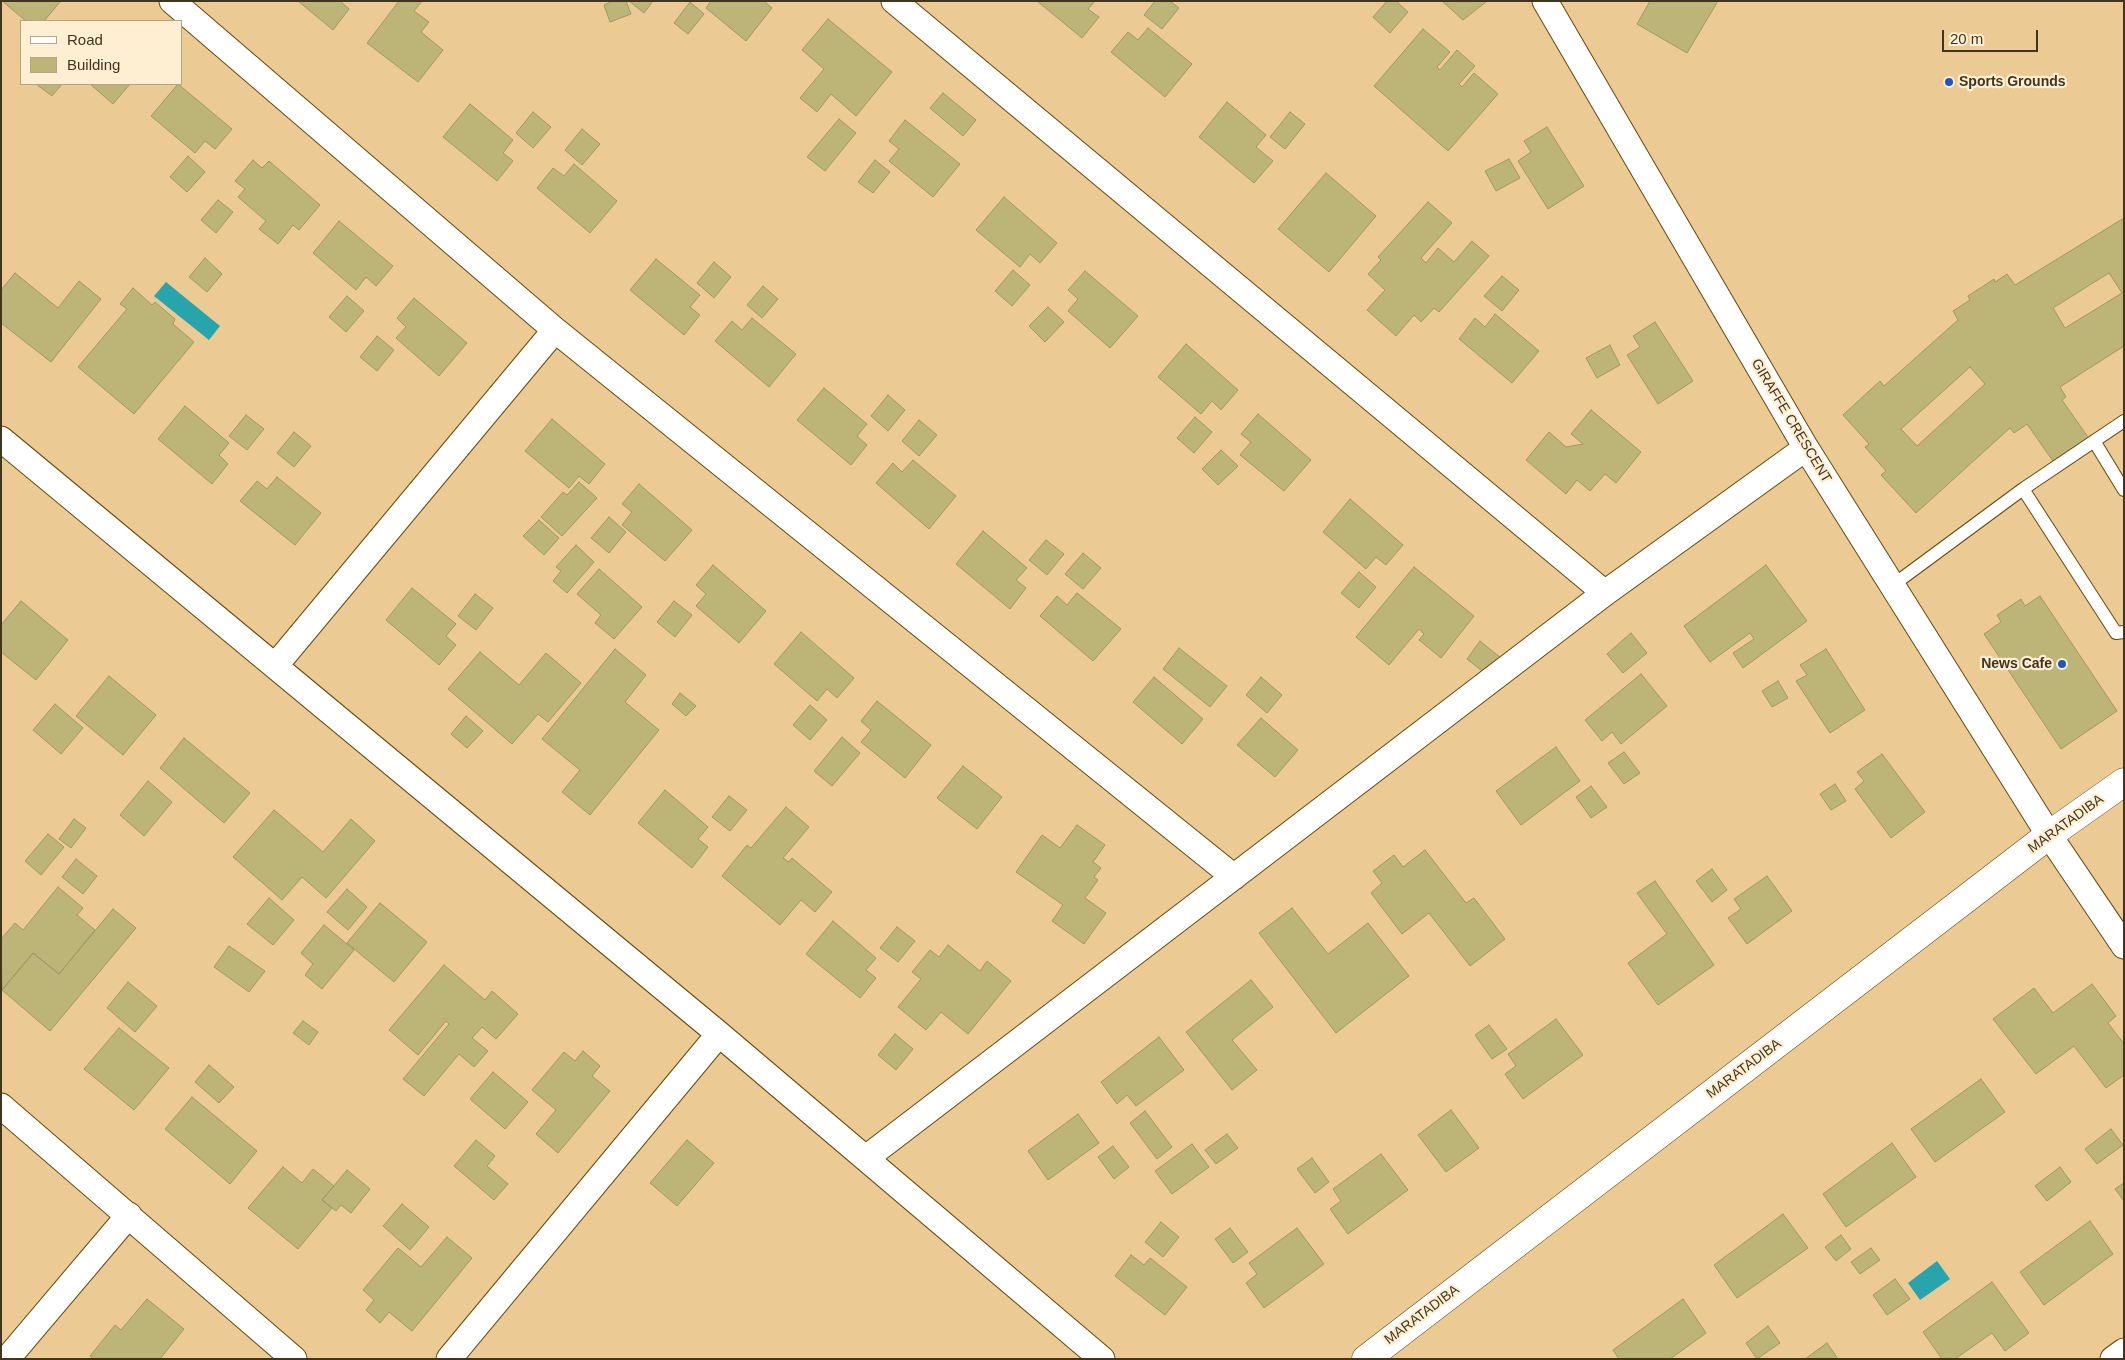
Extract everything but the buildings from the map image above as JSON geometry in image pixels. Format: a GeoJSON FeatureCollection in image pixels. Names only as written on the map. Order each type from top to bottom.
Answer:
{"type":"FeatureCollection","features":[{"type":"Feature","properties":{"kind":"street"},"geometry":{"type":"LineString","coordinates":[[172,1],[555,330],[1234,877]]}},
{"type":"Feature","properties":{"kind":"street"},"geometry":{"type":"LineString","coordinates":[[894,1],[1605,593]]}},
{"type":"Feature","properties":{"kind":"street","name":"GIRAFFE CRESCENT"},"geometry":{"type":"LineString","coordinates":[[1545,1],[1806,448],[2049,835],[2124,946]]}},
{"type":"Feature","properties":{"kind":"street"},"geometry":{"type":"LineString","coordinates":[[275,666],[555,330]]}},
{"type":"Feature","properties":{"kind":"street"},"geometry":{"type":"LineString","coordinates":[[1,439],[719,1034],[1102,1359]]}},
{"type":"Feature","properties":{"kind":"street"},"geometry":{"type":"LineString","coordinates":[[866,1158],[1605,593],[1806,448]]}},
{"type":"Feature","properties":{"kind":"street","name":"MARATADIBA"},"geometry":{"type":"LineString","coordinates":[[1366,1359],[2049,835],[2124,782]]}},
{"type":"Feature","properties":{"kind":"street"},"geometry":{"type":"LineString","coordinates":[[449,1359],[719,1034]]}},
{"type":"Feature","properties":{"kind":"street"},"geometry":{"type":"LineString","coordinates":[[1,1106],[294,1359]]}},
{"type":"Feature","properties":{"kind":"street"},"geometry":{"type":"LineString","coordinates":[[7,1359],[129,1215]]}},
{"type":"Feature","properties":{"kind":"street"},"geometry":{"type":"LineString","coordinates":[[2113,1359],[2124,1351]]}},
{"type":"Feature","properties":{"kind":"lane"},"geometry":{"type":"LineString","coordinates":[[1893,586],[2023,489],[2124,421]]}},
{"type":"Feature","properties":{"kind":"lane"},"geometry":{"type":"LineString","coordinates":[[2094,441],[2124,490]]}},
{"type":"Feature","properties":{"kind":"lane"},"geometry":{"type":"LineString","coordinates":[[2023,489],[2116,633],[2124,632]]}},
{"type":"Feature","properties":{"kind":"water"},"geometry":{"type":"Polygon","coordinates":[[[166,282],[220,326],[209,340],[154,296],[166,282]]]}},
{"type":"Feature","properties":{"kind":"water"},"geometry":{"type":"Polygon","coordinates":[[[1937,1261],[1950,1279],[1920,1300],[1908,1283],[1937,1261]]]}},
{"type":"Feature","properties":{"kind":"place","name":"Sports Grounds"},"geometry":{"type":"Point","coordinates":[1949,82]}},
{"type":"Feature","properties":{"kind":"place","name":"News Cafe"},"geometry":{"type":"Point","coordinates":[2062,664]}}]}
